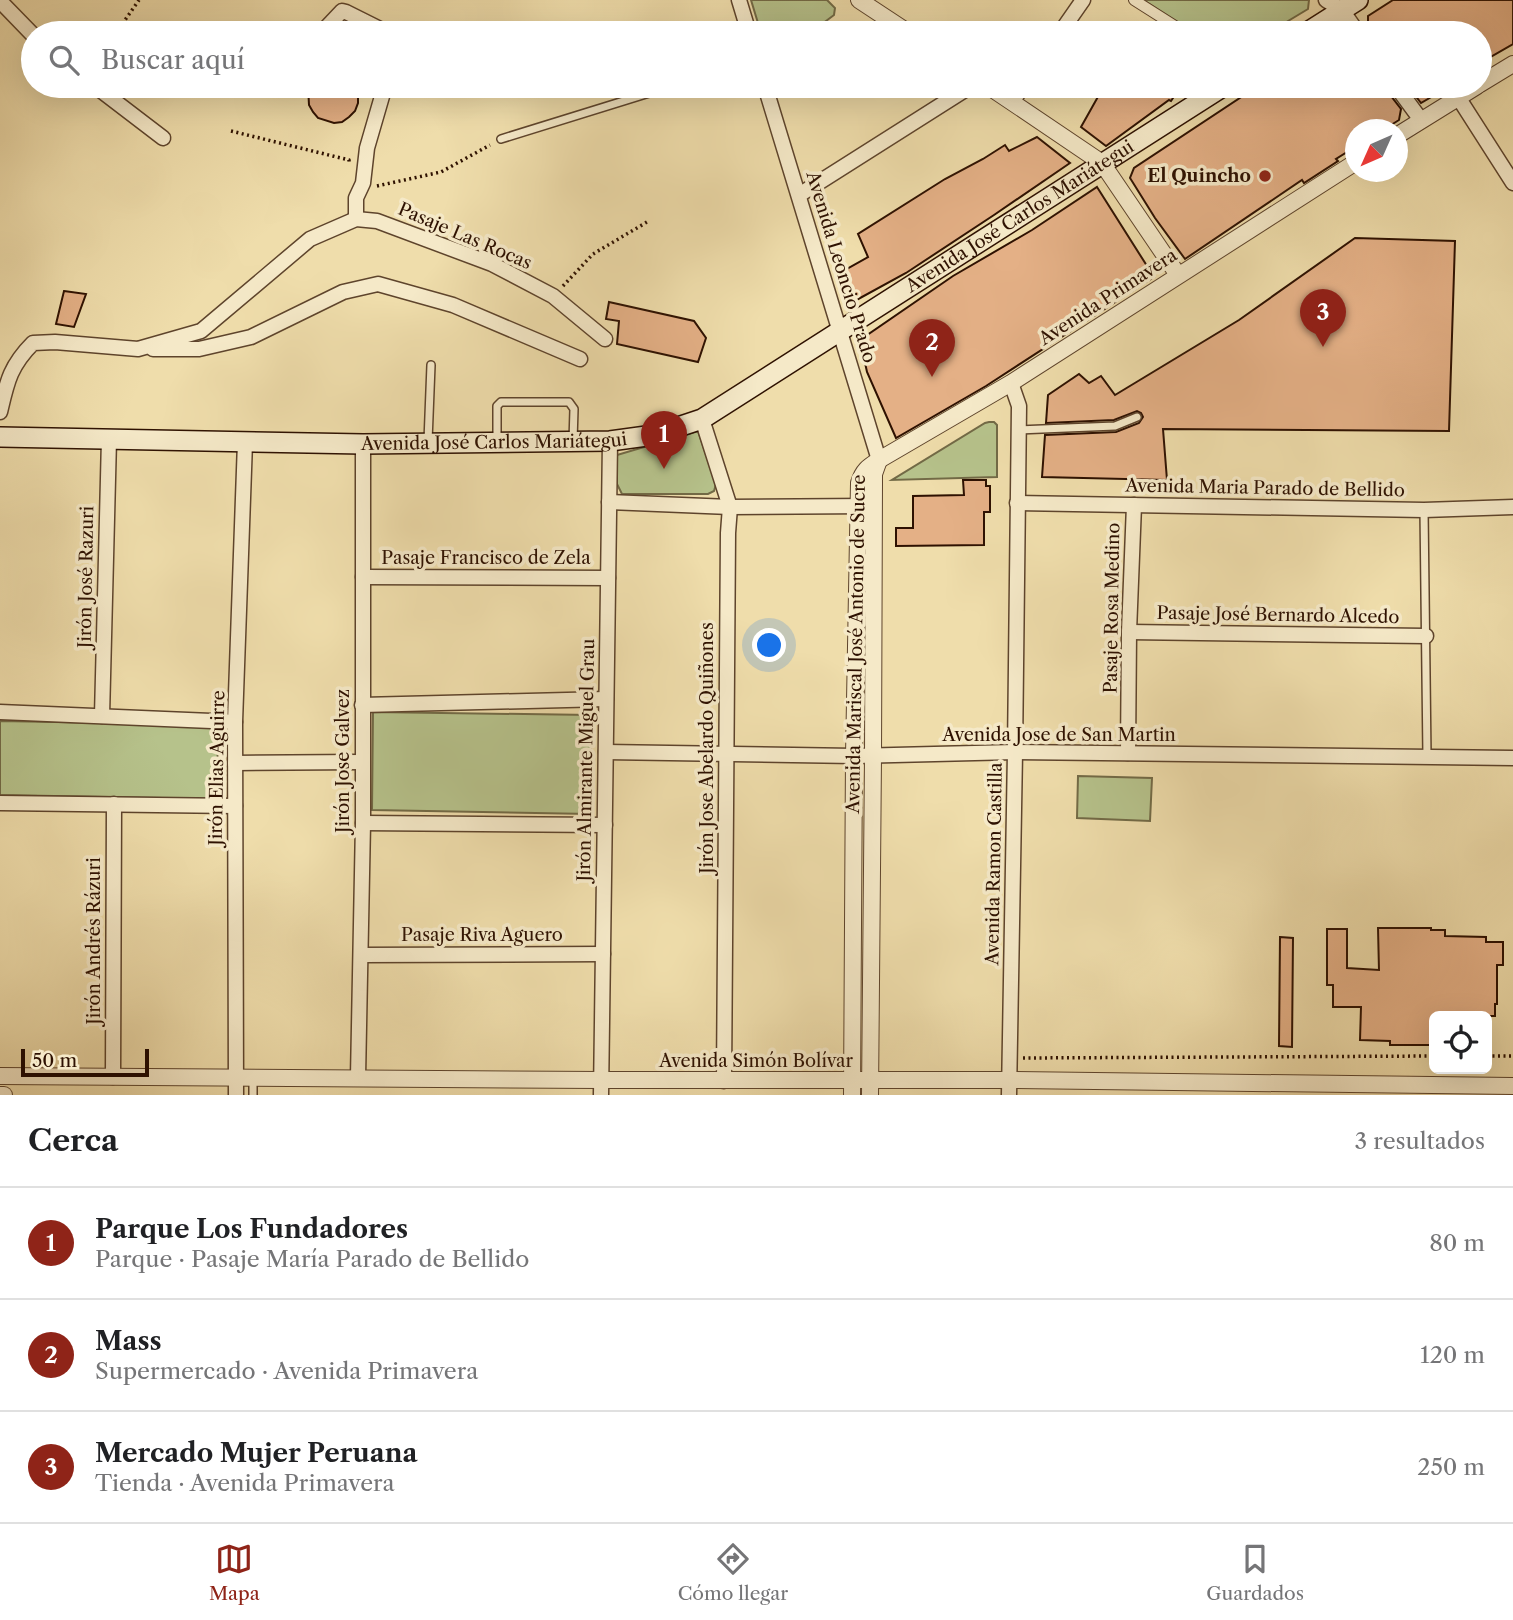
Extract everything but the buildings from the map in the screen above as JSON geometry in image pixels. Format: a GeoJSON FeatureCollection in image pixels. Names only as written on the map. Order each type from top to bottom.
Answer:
{"type":"FeatureCollection","features":[{"type":"Feature","properties":{"kind":"main road"},"geometry":{"type":"LineString","coordinates":[[1321,21],[1342,4]]}},
{"type":"Feature","properties":{"kind":"main road","name":"Avenida José Carlos Mariátegui"},"geometry":{"type":"LineString","coordinates":[[0,437],[363,444],[610,441],[654,435],[702,419],[1205,98]]}},
{"type":"Feature","properties":{"kind":"street"},"geometry":{"type":"LineString","coordinates":[[739,0],[745,21]]}},
{"type":"Feature","properties":{"kind":"street"},"geometry":{"type":"LineString","coordinates":[[859,0],[891,21]]}},
{"type":"Feature","properties":{"kind":"street"},"geometry":{"type":"LineString","coordinates":[[1068,21],[1083,0]]}},
{"type":"Feature","properties":{"kind":"street"},"geometry":{"type":"LineString","coordinates":[[1134,0],[1167,21]]}},
{"type":"Feature","properties":{"kind":"street"},"geometry":{"type":"LineString","coordinates":[[0,1],[21,23]]}},
{"type":"Feature","properties":{"kind":"street"},"geometry":{"type":"LineString","coordinates":[[1342,4],[1352,21]]}},
{"type":"Feature","properties":{"kind":"street"},"geometry":{"type":"LineString","coordinates":[[333,21],[342,11],[364,21]]}},
{"type":"Feature","properties":{"kind":"street"},"geometry":{"type":"LineString","coordinates":[[1492,77],[1513,64]]}},
{"type":"Feature","properties":{"kind":"street"},"geometry":{"type":"LineString","coordinates":[[111,98],[163,138]]}},
{"type":"Feature","properties":{"kind":"street"},"geometry":{"type":"LineString","coordinates":[[138,349],[201,331],[310,239],[356,219],[356,198],[363,183],[367,148],[382,98]]}},
{"type":"Feature","properties":{"kind":"street","name":"Avenida Leoncio Prado"},"geometry":{"type":"LineString","coordinates":[[769,98],[879,460]]}},
{"type":"Feature","properties":{"kind":"street"},"geometry":{"type":"LineString","coordinates":[[799,195],[952,98]]}},
{"type":"Feature","properties":{"kind":"street"},"geometry":{"type":"LineString","coordinates":[[1006,98],[1102,163],[1178,275]]}},
{"type":"Feature","properties":{"kind":"street"},"geometry":{"type":"LineString","coordinates":[[1012,102],[1015,98]]}},
{"type":"Feature","properties":{"kind":"street"},"geometry":{"type":"LineString","coordinates":[[1405,98],[1421,120]]}},
{"type":"Feature","properties":{"kind":"street"},"geometry":{"type":"LineString","coordinates":[[1408,128],[1456,98]]}},
{"type":"Feature","properties":{"kind":"street"},"geometry":{"type":"LineString","coordinates":[[1459,98],[1513,183]]}},
{"type":"Feature","properties":{"kind":"street","name":"Avenida Primavera"},"geometry":{"type":"LineString","coordinates":[[879,460],[1011,383],[1345,169]]}},
{"type":"Feature","properties":{"kind":"street","name":"Pasaje Las Rocas"},"geometry":{"type":"LineString","coordinates":[[356,219],[377,221],[492,264],[553,296],[605,339]]}},
{"type":"Feature","properties":{"kind":"street"},"geometry":{"type":"LineString","coordinates":[[0,412],[8,378],[20,356],[33,343],[55,342],[138,349],[199,349],[251,337],[343,292],[377,284],[453,305],[580,359]]}},
{"type":"Feature","properties":{"kind":"street","name":"Avenida Ramon Castilla"},"geometry":{"type":"LineString","coordinates":[[1009,1088],[1019,406],[1011,383]]}},
{"type":"Feature","properties":{"kind":"street","name":"Jirón Jose Abelardo Quiñones"},"geometry":{"type":"LineString","coordinates":[[702,419],[730,507],[724,1081]]}},
{"type":"Feature","properties":{"kind":"street","name":"Jirón José Razuri"},"geometry":{"type":"LineString","coordinates":[[103,716],[109,439]]}},
{"type":"Feature","properties":{"kind":"street","name":"Jirón Almirante Miguel Grau"},"geometry":{"type":"LineString","coordinates":[[601,1088],[610,441]]}},
{"type":"Feature","properties":{"kind":"street","name":"Jirón Elias Aguirre"},"geometry":{"type":"LineString","coordinates":[[236,1095],[245,1077],[235,806],[244,442]]}},
{"type":"Feature","properties":{"kind":"street","name":"Jirón Jose Galvez"},"geometry":{"type":"LineString","coordinates":[[358,1077],[363,823],[363,444]]}},
{"type":"Feature","properties":{"kind":"street","name":"Avenida Mariscal José Antonio de Sucre"},"geometry":{"type":"LineString","coordinates":[[852,1088],[854,756],[866,506],[879,460]]}},
{"type":"Feature","properties":{"kind":"street"},"geometry":{"type":"LineString","coordinates":[[609,502],[730,507],[866,506]]}},
{"type":"Feature","properties":{"kind":"street","name":"Avenida Maria Parado de Bellido"},"geometry":{"type":"LineString","coordinates":[[1017,503],[1424,510],[1513,507]]}},
{"type":"Feature","properties":{"kind":"street","name":"Pasaje Rosa Medino"},"geometry":{"type":"LineString","coordinates":[[1128,753],[1134,505]]}},
{"type":"Feature","properties":{"kind":"street","name":"Avenida Mariscal José Antonio de Sucre"},"geometry":{"type":"LineString","coordinates":[[866,506],[873,756],[870,1088]]}},
{"type":"Feature","properties":{"kind":"street","name":"Pasaje Francisco de Zela"},"geometry":{"type":"LineString","coordinates":[[363,577],[608,578]]}},
{"type":"Feature","properties":{"kind":"street","name":"Pasaje José Bernardo Alcedo"},"geometry":{"type":"LineString","coordinates":[[1129,632],[1426,636]]}},
{"type":"Feature","properties":{"kind":"street"},"geometry":{"type":"LineString","coordinates":[[362,705],[606,699]]}},
{"type":"Feature","properties":{"kind":"street"},"geometry":{"type":"LineString","coordinates":[[0,712],[235,722]]}},
{"type":"Feature","properties":{"kind":"street","name":"Avenida Jose de San Martin"},"geometry":{"type":"LineString","coordinates":[[606,752],[854,756],[1015,752],[1513,758]]}},
{"type":"Feature","properties":{"kind":"street"},"geometry":{"type":"LineString","coordinates":[[235,763],[362,761]]}},
{"type":"Feature","properties":{"kind":"street"},"geometry":{"type":"LineString","coordinates":[[0,803],[235,806]]}},
{"type":"Feature","properties":{"kind":"street","name":"Jirón Andrés Rázuri"},"geometry":{"type":"LineString","coordinates":[[113,1077],[114,804]]}},
{"type":"Feature","properties":{"kind":"street"},"geometry":{"type":"LineString","coordinates":[[363,823],[605,825]]}},
{"type":"Feature","properties":{"kind":"street","name":"Pasaje Riva Aguero"},"geometry":{"type":"LineString","coordinates":[[361,955],[603,954]]}},
{"type":"Feature","properties":{"kind":"street","name":"Avenida Simón Bolívar"},"geometry":{"type":"LineString","coordinates":[[0,1076],[358,1077],[601,1088],[724,1081],[852,1088],[1343,1089],[1513,1086]]}},
{"type":"Feature","properties":{"kind":"lane"},"geometry":{"type":"LineString","coordinates":[[501,139],[633,98]]}},
{"type":"Feature","properties":{"kind":"lane"},"geometry":{"type":"LineString","coordinates":[[428,443],[430,365]]}},
{"type":"Feature","properties":{"kind":"lane"},"geometry":{"type":"LineString","coordinates":[[498,442],[497,406],[500,402],[569,402],[574,409],[573,441]]}},
{"type":"Feature","properties":{"kind":"lane"},"geometry":{"type":"LineString","coordinates":[[1018,430],[1115,426],[1137,416]]}},
{"type":"Feature","properties":{"kind":"lane"},"geometry":{"type":"LineString","coordinates":[[1424,510],[1427,757]]}},
{"type":"Feature","properties":{"kind":"lane","name":"Jirón Elias Aguirre"},"geometry":{"type":"LineString","coordinates":[[245,1077],[253,1095]]}},
{"type":"Feature","properties":{"kind":"path"},"geometry":{"type":"LineString","coordinates":[[124,21],[139,0]]}},
{"type":"Feature","properties":{"kind":"path"},"geometry":{"type":"LineString","coordinates":[[231,131],[349,160],[356,198]]}},
{"type":"Feature","properties":{"kind":"path"},"geometry":{"type":"LineString","coordinates":[[374,186],[441,172],[501,139]]}},
{"type":"Feature","properties":{"kind":"path"},"geometry":{"type":"LineString","coordinates":[[553,296],[593,254],[647,222]]}},
{"type":"Feature","properties":{"kind":"path"},"geometry":{"type":"LineString","coordinates":[[1010,1058],[1429,1056]]}},
{"type":"Feature","properties":{"kind":"path"},"geometry":{"type":"LineString","coordinates":[[1492,1056],[1513,1056]]}},
{"type":"Feature","properties":{"kind":"green space"},"geometry":{"type":"Polygon","coordinates":[[[751,0],[827,0],[835,8],[834,15],[826,21],[757,21],[751,0]]]}},
{"type":"Feature","properties":{"kind":"green space"},"geometry":{"type":"Polygon","coordinates":[[[1143,0],[1309,0],[1308,9],[1288,21],[1175,21],[1143,0]]]}},
{"type":"Feature","properties":{"kind":"green space"},"geometry":{"type":"Polygon","coordinates":[[[985,423],[997,425],[997,477],[892,480],[985,423]]]}},
{"type":"Feature","properties":{"kind":"green space"},"geometry":{"type":"Polygon","coordinates":[[[698,431],[716,484],[714,491],[708,494],[622,494],[617,484],[617,455],[698,431]]]}},
{"type":"Feature","properties":{"kind":"green space"},"geometry":{"type":"Polygon","coordinates":[[[373,712],[591,715],[590,814],[372,810],[373,712]]]}},
{"type":"Feature","properties":{"kind":"green space"},"geometry":{"type":"Polygon","coordinates":[[[0,721],[218,725],[217,799],[0,795],[0,721]]]}},
{"type":"Feature","properties":{"kind":"green space"},"geometry":{"type":"Polygon","coordinates":[[[1078,776],[1152,778],[1150,821],[1077,818],[1078,776]]]}},
{"type":"Feature","properties":{"kind":"place","name":"El Quincho"},"geometry":{"type":"Point","coordinates":[1265,176]}},
{"type":"Feature","properties":{"kind":"place","name":"Mercado Mujer Peruana"},"geometry":{"type":"Point","coordinates":[1323,347]}},
{"type":"Feature","properties":{"kind":"place","name":"Mass"},"geometry":{"type":"Point","coordinates":[932,377]}},
{"type":"Feature","properties":{"kind":"place","name":"Parque Los Fundadores"},"geometry":{"type":"Point","coordinates":[664,469]}}]}
